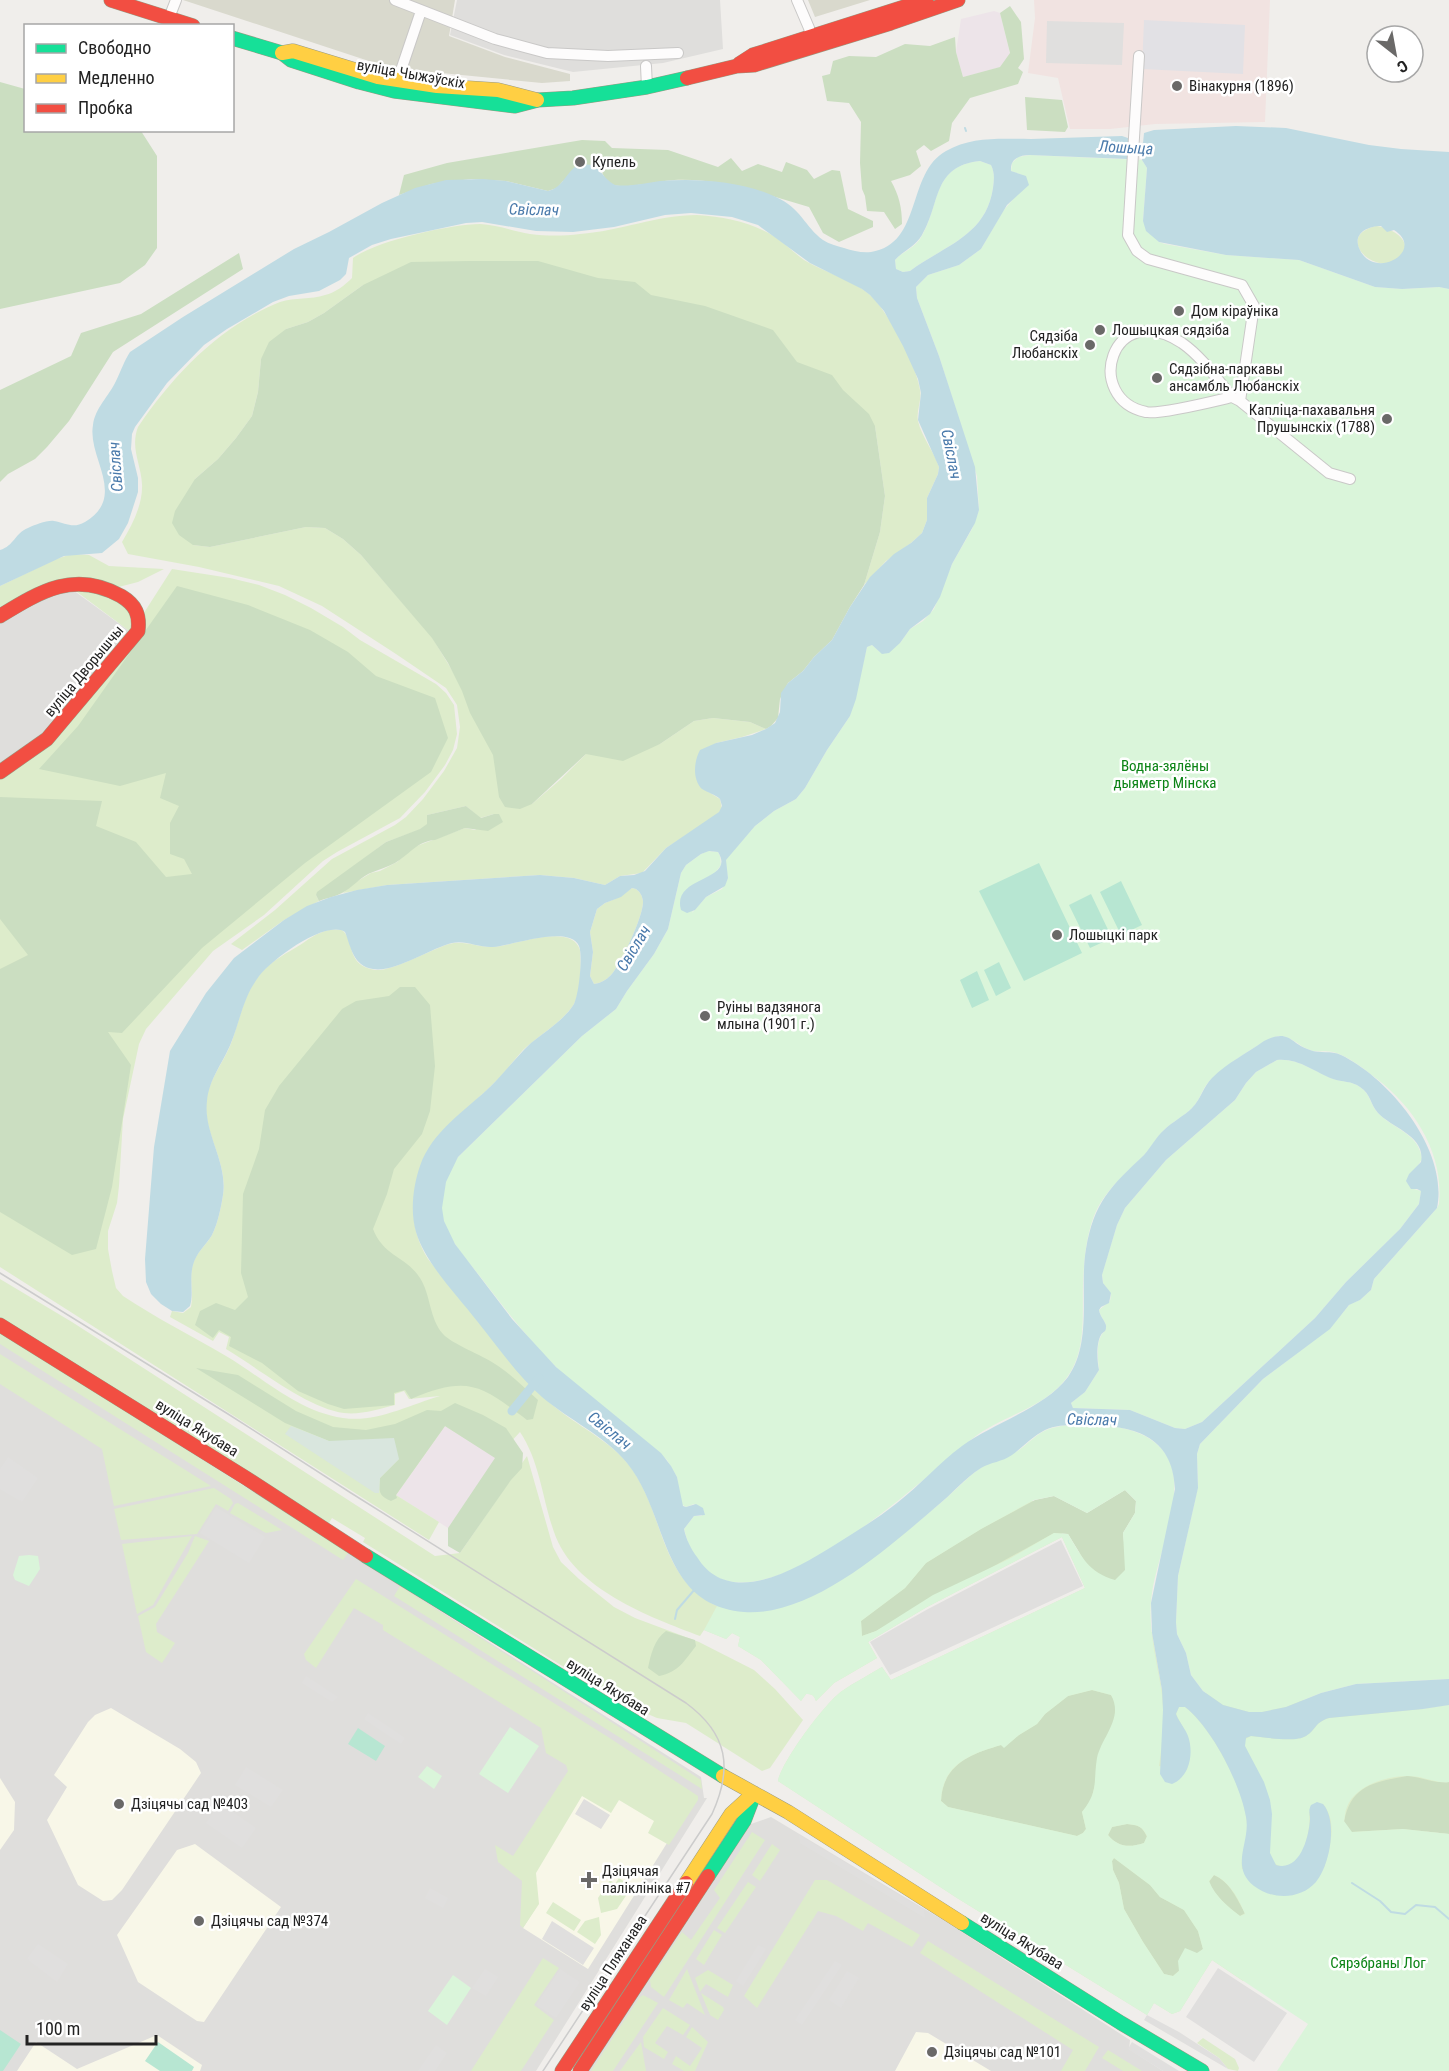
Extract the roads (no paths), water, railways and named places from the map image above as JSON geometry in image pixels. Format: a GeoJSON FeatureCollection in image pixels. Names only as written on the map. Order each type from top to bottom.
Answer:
{"type":"FeatureCollection","features":[{"type":"Feature","properties":{"kind":"street"},"geometry":{"type":"LineString","coordinates":[[111,0],[187,24]]}},
{"type":"Feature","properties":{"kind":"street"},"geometry":{"type":"LineString","coordinates":[[169,18],[176,0]]}},
{"type":"Feature","properties":{"kind":"street"},"geometry":{"type":"LineString","coordinates":[[395,0],[495,39],[547,53],[608,56],[678,53]]}},
{"type":"Feature","properties":{"kind":"street"},"geometry":{"type":"LineString","coordinates":[[797,0],[812,41]]}},
{"type":"Feature","properties":{"kind":"street","name":"вуліца Чыжэўскіх"},"geometry":{"type":"LineString","coordinates":[[234,39],[282,53],[291,60],[358,82],[515,106],[538,100],[573,98],[646,87],[737,66],[754,65],[812,41],[926,0]]}},
{"type":"Feature","properties":{"kind":"street","name":"вуліца Чыжэўскіх"},"geometry":{"type":"LineString","coordinates":[[812,41],[958,0]]}},
{"type":"Feature","properties":{"kind":"street"},"geometry":{"type":"LineString","coordinates":[[395,86],[421,11]]}},
{"type":"Feature","properties":{"kind":"street"},"geometry":{"type":"LineString","coordinates":[[1139,56],[1134,159],[1127,228],[1131,244],[1137,251],[1154,261],[1242,285],[1254,306],[1236,399]]}},
{"type":"Feature","properties":{"kind":"street"},"geometry":{"type":"LineString","coordinates":[[646,66],[646,87]]}},
{"type":"Feature","properties":{"kind":"street"},"geometry":{"type":"LineString","coordinates":[[1236,399],[1148,413],[1130,407],[1120,397],[1110,378],[1112,359],[1119,344],[1126,337],[1146,330],[1158,332],[1181,343],[1199,357],[1236,399],[1329,473],[1350,479]]}},
{"type":"Feature","properties":{"kind":"street","name":"вуліца Дворышчы"},"geometry":{"type":"LineString","coordinates":[[0,616],[30,598],[72,582],[86,582],[120,594],[134,603],[140,619],[138,631],[60,726],[33,751],[0,772]]}},
{"type":"Feature","properties":{"kind":"street","name":"вуліца Якубава"},"geometry":{"type":"LineString","coordinates":[[0,1325],[568,1682],[754,1793],[1121,2023],[1202,2071]]}},
{"type":"Feature","properties":{"kind":"street","name":"вуліца Пляханава"},"geometry":{"type":"LineString","coordinates":[[562,2071],[731,1814],[754,1793]]}},
{"type":"Feature","properties":{"kind":"street","name":"вуліца Пляханава"},"geometry":{"type":"LineString","coordinates":[[580,2071],[744,1821],[754,1793]]}},
{"type":"Feature","properties":{"kind":"water"},"geometry":{"type":"Polygon","coordinates":[[[1236,126],[1286,128],[1369,145],[1449,152],[1449,289],[1375,287],[1299,260],[1226,255],[1159,242],[1146,231],[1143,221],[1147,168],[1142,160],[1143,149],[1128,147],[1127,159],[1030,155],[1016,158],[1012,163],[1011,171],[1026,176],[1029,185],[1007,205],[981,249],[959,265],[928,275],[916,287],[917,298],[939,356],[975,467],[979,510],[975,523],[952,564],[940,597],[930,614],[910,629],[889,653],[882,654],[872,645],[867,647],[850,716],[805,788],[796,799],[774,811],[755,826],[726,860],[728,878],[725,886],[706,897],[695,910],[687,913],[681,910],[680,899],[685,890],[719,869],[721,862],[718,852],[709,851],[686,865],[681,873],[668,929],[654,954],[616,1009],[582,1036],[458,1157],[446,1182],[442,1208],[444,1221],[455,1244],[512,1319],[556,1367],[661,1453],[677,1477],[683,1506],[696,1504],[703,1508],[705,1515],[694,1516],[684,1529],[697,1557],[711,1572],[727,1580],[744,1582],[763,1580],[801,1565],[874,1520],[914,1489],[962,1446],[1046,1398],[1068,1377],[1076,1363],[1080,1348],[1084,1315],[1086,1249],[1089,1233],[1099,1207],[1113,1186],[1144,1155],[1161,1133],[1192,1108],[1209,1082],[1224,1068],[1264,1041],[1279,1036],[1289,1038],[1310,1050],[1341,1055],[1378,1080],[1412,1118],[1425,1140],[1434,1163],[1438,1186],[1437,1208],[1374,1279],[1371,1290],[1360,1300],[1349,1305],[1330,1329],[1263,1379],[1200,1444],[1197,1454],[1198,1488],[1178,1576],[1177,1634],[1186,1653],[1191,1675],[1203,1691],[1223,1705],[1249,1712],[1262,1712],[1286,1707],[1321,1693],[1356,1684],[1449,1679],[1449,1705],[1329,1718],[1301,1738],[1251,1736],[1246,1738],[1245,1746],[1264,1782],[1270,1800],[1272,1814],[1270,1853],[1276,1865],[1284,1866],[1291,1863],[1302,1851],[1308,1835],[1311,1805],[1317,1802],[1323,1804],[1328,1812],[1330,1843],[1321,1874],[1309,1888],[1286,1896],[1261,1891],[1247,1878],[1243,1870],[1242,1853],[1247,1826],[1238,1788],[1215,1742],[1185,1707],[1179,1707],[1176,1714],[1190,1743],[1187,1770],[1178,1781],[1172,1784],[1165,1782],[1160,1774],[1162,1690],[1152,1633],[1151,1603],[1175,1489],[1167,1456],[1158,1445],[1134,1431],[1119,1427],[1065,1425],[1045,1430],[1008,1457],[975,1472],[896,1541],[847,1577],[822,1592],[770,1611],[744,1612],[716,1606],[696,1593],[681,1575],[669,1554],[641,1484],[627,1463],[598,1436],[542,1397],[524,1380],[442,1278],[420,1244],[414,1224],[413,1199],[425,1153],[441,1132],[491,1086],[531,1043],[570,1010],[576,999],[581,958],[579,946],[573,940],[553,936],[493,947],[462,942],[452,943],[391,967],[373,969],[357,960],[345,932],[336,930],[324,931],[284,953],[263,972],[248,994],[231,1043],[208,1093],[207,1113],[222,1171],[223,1195],[214,1230],[193,1265],[190,1306],[183,1312],[172,1311],[151,1294],[146,1282],[145,1259],[154,1147],[170,1051],[206,993],[234,958],[284,920],[307,906],[357,890],[387,885],[540,875],[574,878],[605,885],[620,876],[645,871],[666,848],[719,812],[722,806],[720,799],[702,789],[695,775],[696,759],[700,750],[716,743],[752,735],[775,723],[780,712],[781,693],[788,683],[803,671],[832,640],[870,577],[894,554],[922,533],[927,520],[927,498],[939,467],[918,420],[921,393],[918,379],[884,311],[870,295],[810,263],[758,225],[732,217],[691,213],[665,215],[614,227],[573,232],[536,231],[482,222],[466,223],[372,245],[349,258],[346,274],[340,280],[319,291],[289,296],[273,302],[227,329],[204,345],[167,383],[132,434],[131,449],[138,478],[138,492],[128,523],[119,539],[102,553],[64,556],[0,586],[0,550],[8,546],[20,533],[51,521],[70,525],[85,522],[97,512],[104,501],[103,476],[93,438],[94,419],[130,352],[294,249],[415,188],[446,180],[483,179],[506,181],[548,191],[560,184],[575,167],[583,165],[594,166],[615,185],[674,180],[734,184],[749,187],[784,201],[817,235],[833,245],[854,251],[871,252],[888,246],[899,236],[933,161],[956,146],[987,139],[1122,136],[1128,138],[1128,142],[1143,143],[1144,133],[1154,130],[1236,126]],[[980,161],[965,164],[953,170],[946,178],[922,235],[895,260],[896,269],[903,272],[910,271],[962,238],[982,218],[993,188],[992,168],[991,165],[980,161]],[[1381,226],[1360,234],[1359,248],[1366,258],[1375,262],[1385,263],[1394,260],[1401,254],[1404,246],[1403,238],[1394,230],[1387,232],[1381,226]],[[632,888],[621,897],[597,909],[590,932],[593,952],[590,976],[594,984],[611,975],[640,917],[643,901],[639,891],[632,888]],[[1277,1060],[1256,1072],[1235,1100],[1166,1160],[1125,1208],[1117,1225],[1102,1275],[1103,1283],[1111,1293],[1109,1303],[1099,1310],[1106,1330],[1098,1343],[1099,1370],[1085,1392],[1071,1403],[1073,1408],[1130,1410],[1175,1428],[1185,1429],[1202,1422],[1315,1318],[1346,1282],[1400,1229],[1419,1204],[1421,1191],[1411,1189],[1406,1181],[1409,1174],[1421,1162],[1418,1145],[1407,1133],[1378,1113],[1364,1090],[1357,1085],[1333,1079],[1292,1061],[1277,1060]]]}},
{"type":"Feature","properties":{"kind":"waterway"},"geometry":{"type":"LineString","coordinates":[[512,1411],[539,1378]]}},
{"type":"Feature","properties":{"kind":"waterway"},"geometry":{"type":"LineString","coordinates":[[675,1619],[677,1610],[695,1589]]}},
{"type":"Feature","properties":{"kind":"waterway"},"geometry":{"type":"LineString","coordinates":[[1352,1883],[1380,1901],[1391,1912],[1405,1914],[1416,1905],[1435,1907],[1449,1919]]}},
{"type":"Feature","properties":{"kind":"tram line"},"geometry":{"type":"LineString","coordinates":[[0,1273],[686,1703],[711,1727],[723,1753],[724,1767],[723,1782],[712,1814],[543,2071]]}},
{"type":"Feature","properties":{"kind":"place","name":"Вінакурня (1896)"},"geometry":{"type":"Point","coordinates":[1177,86]}},
{"type":"Feature","properties":{"kind":"place","name":"Купель"},"geometry":{"type":"Point","coordinates":[580,162]}},
{"type":"Feature","properties":{"kind":"place","name":"Дом кіраўніка"},"geometry":{"type":"Point","coordinates":[1179,311]}},
{"type":"Feature","properties":{"kind":"place","name":"Лошыцкая сядзіба"},"geometry":{"type":"Point","coordinates":[1100,330]}},
{"type":"Feature","properties":{"kind":"place","name":"Сядзіба Любанскіх"},"geometry":{"type":"Point","coordinates":[1090,345]}},
{"type":"Feature","properties":{"kind":"place","name":"Сядзібна-паркавы ансамбль Любанскіх"},"geometry":{"type":"Point","coordinates":[1157,378]}},
{"type":"Feature","properties":{"kind":"place","name":"Капліца-пахавальня Прушынскіх (1788)"},"geometry":{"type":"Point","coordinates":[1387,419]}},
{"type":"Feature","properties":{"kind":"place","name":"Лошыцкі парк"},"geometry":{"type":"Point","coordinates":[1057,935]}},
{"type":"Feature","properties":{"kind":"place","name":"Руіны вадзянога млына (1901 г.)"},"geometry":{"type":"Point","coordinates":[705,1016]}},
{"type":"Feature","properties":{"kind":"place","name":"Дзіцячы сад №403"},"geometry":{"type":"Point","coordinates":[119,1804]}},
{"type":"Feature","properties":{"kind":"place","name":"Дзіцячая паліклініка #7"},"geometry":{"type":"Point","coordinates":[589,1880]}},
{"type":"Feature","properties":{"kind":"place","name":"Дзіцячы сад №374"},"geometry":{"type":"Point","coordinates":[199,1921]}},
{"type":"Feature","properties":{"kind":"place","name":"Дзіцячы сад №101"},"geometry":{"type":"Point","coordinates":[932,2052]}},
{"type":"Feature","properties":{"kind":"water label","name":"Лошыца"},"geometry":{"type":"Point","coordinates":[1126,147]}},
{"type":"Feature","properties":{"kind":"water label","name":"Свіслач"},"geometry":{"type":"Point","coordinates":[534,209]}},
{"type":"Feature","properties":{"kind":"water label","name":"Свіслач"},"geometry":{"type":"Point","coordinates":[952,454]}},
{"type":"Feature","properties":{"kind":"water label","name":"Свіслач"},"geometry":{"type":"Point","coordinates":[115,467]}},
{"type":"Feature","properties":{"kind":"water label","name":"Свіслач"},"geometry":{"type":"Point","coordinates":[633,948]}},
{"type":"Feature","properties":{"kind":"water label","name":"Свіслач"},"geometry":{"type":"Point","coordinates":[1092,1419]}},
{"type":"Feature","properties":{"kind":"water label","name":"Свіслач"},"geometry":{"type":"Point","coordinates":[610,1430]}},
{"type":"Feature","properties":{"kind":"park label","name":"Водна-зялёны дыяметр Мінска"},"geometry":{"type":"Point","coordinates":[1165,774]}},
{"type":"Feature","properties":{"kind":"park label","name":"Сярэбраны Лог"},"geometry":{"type":"Point","coordinates":[1378,1963]}}]}
